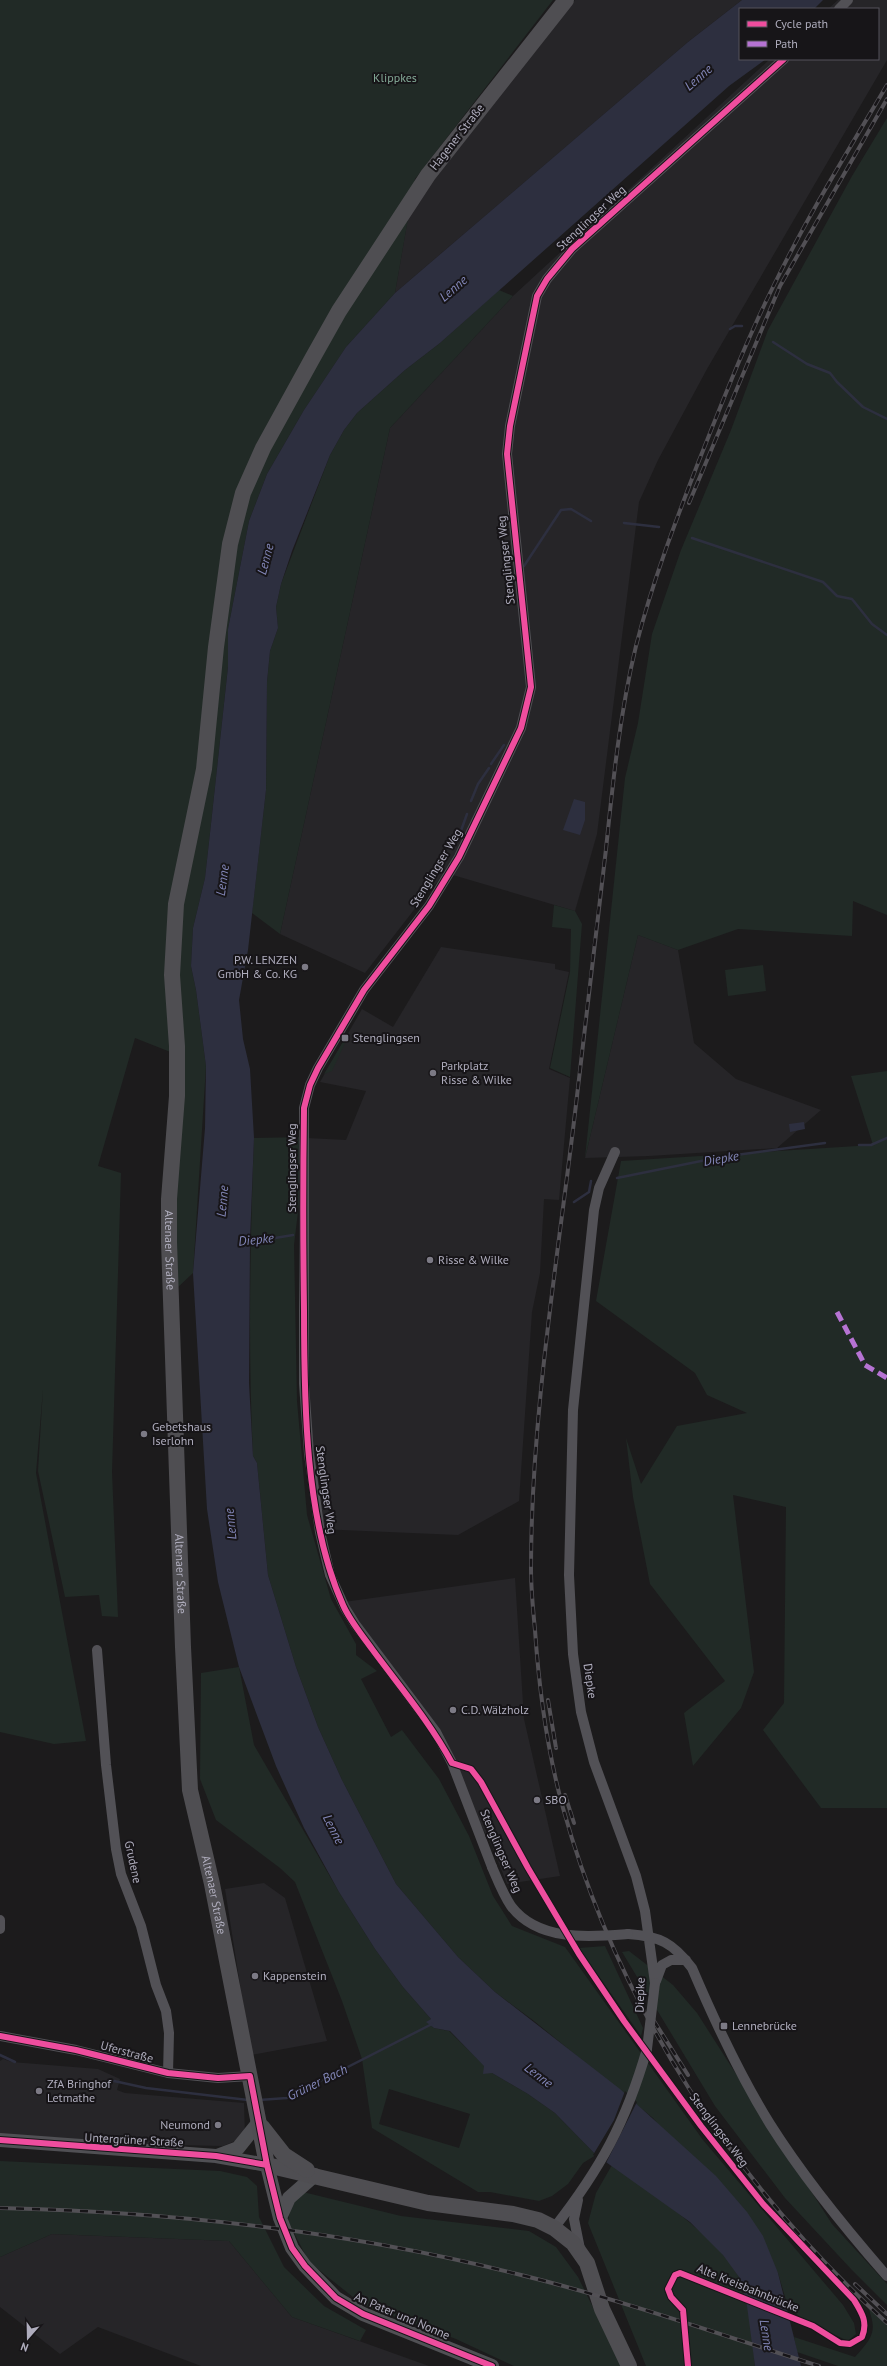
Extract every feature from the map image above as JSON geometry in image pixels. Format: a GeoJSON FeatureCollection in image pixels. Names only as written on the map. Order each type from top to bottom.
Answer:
{"type":"FeatureCollection","features":[{"type":"Feature","properties":{"kind":"main road","name":"Hagener Straße"},"geometry":{"type":"LineString","coordinates":[[172,975],[176,904],[204,769],[216,647],[234,524],[243,493],[263,448],[312,359],[358,281],[428,175],[566,0]]}},
{"type":"Feature","properties":{"kind":"main road","name":"Altenaer Straße"},"geometry":{"type":"LineString","coordinates":[[172,975],[177,1046],[177,1082],[169,1199],[169,1242],[183,1647],[190,1790],[212,1884],[267,2165]]}},
{"type":"Feature","properties":{"kind":"main road"},"geometry":{"type":"LineString","coordinates":[[216,2156],[238,2148],[259,2122],[284,2155],[315,2175]]}},
{"type":"Feature","properties":{"kind":"main road","name":"Untergrüner Straße"},"geometry":{"type":"LineString","coordinates":[[0,2140],[216,2156],[267,2165]]}},
{"type":"Feature","properties":{"kind":"main road"},"geometry":{"type":"LineString","coordinates":[[267,2165],[315,2175],[366,2190],[428,2203],[513,2214],[538,2220],[554,2228],[580,2252],[587,2263],[602,2309],[629,2366]]}},
{"type":"Feature","properties":{"kind":"main road","name":"An Pater und Nonne"},"geometry":{"type":"LineString","coordinates":[[267,2165],[280,2218],[292,2248],[305,2266],[336,2298],[364,2314],[492,2366]]}},
{"type":"Feature","properties":{"kind":"main road"},"geometry":{"type":"LineString","coordinates":[[280,2218],[289,2198],[315,2175]]}},
{"type":"Feature","properties":{"kind":"street"},"geometry":{"type":"LineString","coordinates":[[840,8],[848,0]]}},
{"type":"Feature","properties":{"kind":"street","name":"Stenglingser Weg"},"geometry":{"type":"LineString","coordinates":[[783,60],[572,249],[547,279],[537,296],[510,426],[507,454],[531,687],[528,706],[521,728],[459,857],[428,906],[364,990],[318,1068],[310,1085],[304,1108],[304,1384],[310,1454],[320,1532],[330,1575],[344,1608],[436,1732],[452,1763],[500,1887],[512,1906],[526,1920],[550,1931],[567,1935],[589,1937],[628,1934],[649,1936],[661,1939],[674,1947],[692,1968],[722,2038],[770,2124],[817,2190],[887,2276]]}},
{"type":"Feature","properties":{"kind":"street","name":"Diepke"},"geometry":{"type":"LineString","coordinates":[[554,2228],[581,2192],[604,2157],[623,2120],[639,2077],[647,2049],[655,1983],[649,1936],[636,1876],[594,1762],[581,1712],[573,1654],[570,1591],[573,1410],[580,1323],[599,1188],[615,1152]]}},
{"type":"Feature","properties":{"kind":"street","name":"Grudene"},"geometry":{"type":"LineString","coordinates":[[97,1650],[106,1765],[120,1874],[141,1926],[156,1985],[166,2011],[170,2034],[168,2073]]}},
{"type":"Feature","properties":{"kind":"street"},"geometry":{"type":"LineString","coordinates":[[0,1920],[0,1929]]}},
{"type":"Feature","properties":{"kind":"street"},"geometry":{"type":"LineString","coordinates":[[655,1983],[662,1965],[671,1960],[686,1960]]}},
{"type":"Feature","properties":{"kind":"street","name":"Uferstraße"},"geometry":{"type":"LineString","coordinates":[[0,2036],[69,2048],[168,2073],[218,2078],[250,2076]]}},
{"type":"Feature","properties":{"kind":"street","name":"Diepke"},"geometry":{"type":"LineString","coordinates":[[580,2252],[574,2219],[581,2192]]}},
{"type":"Feature","properties":{"kind":"shaded area"},"geometry":{"type":"Polygon","coordinates":[[[575,0],[742,0],[688,42],[395,293],[409,212],[464,136],[575,0]]]}},
{"type":"Feature","properties":{"kind":"shaded area"},"geometry":{"type":"Polygon","coordinates":[[[838,0],[887,0],[887,60],[707,369],[658,460],[639,502],[597,834],[575,911],[446,873],[427,893],[365,973],[280,934],[390,428],[513,296],[769,60],[879,60],[879,8],[829,8],[838,0]]]}},
{"type":"Feature","properties":{"kind":"shaded area"},"geometry":{"type":"Polygon","coordinates":[[[638,935],[678,950],[694,1043],[736,1079],[821,1110],[777,1148],[649,1156],[585,1158],[638,935]]]}},
{"type":"Feature","properties":{"kind":"shaded area"},"geometry":{"type":"Polygon","coordinates":[[[441,947],[555,964],[555,969],[569,972],[549,1069],[570,1078],[559,1200],[544,1199],[540,1273],[532,1312],[519,1501],[458,1535],[319,1529],[310,1457],[307,1138],[346,1140],[366,1091],[320,1082],[362,1009],[393,1027],[441,947]]]}},
{"type":"Feature","properties":{"kind":"shaded area"},"geometry":{"type":"Polygon","coordinates":[[[515,1578],[524,1719],[560,1876],[507,1884],[492,1846],[414,1700],[344,1602],[515,1578]]]}},
{"type":"Feature","properties":{"kind":"shaded area"},"geometry":{"type":"Polygon","coordinates":[[[264,1883],[285,1898],[327,2041],[251,2055],[225,1889],[264,1883]]]}},
{"type":"Feature","properties":{"kind":"shaded area"},"geometry":{"type":"Polygon","coordinates":[[[3,2059],[12,2062],[98,2069],[120,2079],[117,2090],[125,2093],[244,2103],[245,2137],[223,2146],[0,2141],[0,2061],[3,2059]]]}},
{"type":"Feature","properties":{"kind":"shaded area"},"geometry":{"type":"Polygon","coordinates":[[[52,2234],[229,2241],[292,2317],[429,2366],[201,2366],[98,2327],[60,2354],[0,2307],[0,2257],[52,2234]]]}},
{"type":"Feature","properties":{"kind":"green space","name":"Klippkes"},"geometry":{"type":"Polygon","coordinates":[[[0,0],[553,0],[415,179],[395,293],[346,347],[304,410],[267,474],[249,521],[228,629],[228,667],[205,878],[193,928],[191,966],[196,990],[206,1066],[193,1273],[176,1289],[175,1232],[183,1057],[135,1038],[98,1166],[121,1173],[112,1472],[118,1617],[102,1616],[99,1595],[65,1597],[38,1471],[43,1389],[36,1473],[86,1741],[54,1744],[0,1732],[0,0]]]}},
{"type":"Feature","properties":{"kind":"green space"},"geometry":{"type":"Polygon","coordinates":[[[887,118],[887,915],[853,901],[852,936],[738,929],[678,950],[638,935],[585,1158],[625,778],[638,723],[652,634],[681,550],[731,430],[768,330],[852,176],[887,118]]]}},
{"type":"Feature","properties":{"kind":"green space"},"geometry":{"type":"Polygon","coordinates":[[[499,290],[513,296],[390,428],[280,934],[252,913],[266,790],[267,682],[270,651],[278,628],[276,607],[281,584],[330,455],[344,430],[357,413],[405,370],[440,343],[499,290]]]}},
{"type":"Feature","properties":{"kind":"green space"},"geometry":{"type":"Polygon","coordinates":[[[554,905],[575,911],[582,924],[570,1077],[550,1068],[570,972],[571,929],[552,927],[554,905]]]}},
{"type":"Feature","properties":{"kind":"green space"},"geometry":{"type":"Polygon","coordinates":[[[763,965],[766,991],[728,996],[725,970],[763,965]]]}},
{"type":"Feature","properties":{"kind":"green space"},"geometry":{"type":"Polygon","coordinates":[[[344,1040],[346,1041],[332,1071],[324,1074],[344,1040]]]}},
{"type":"Feature","properties":{"kind":"green space"},"geometry":{"type":"Polygon","coordinates":[[[887,1071],[887,1808],[821,1808],[763,1730],[784,1703],[786,1507],[733,1495],[754,1672],[741,1708],[693,1766],[684,1713],[725,1681],[650,1584],[633,1497],[626,1438],[641,1484],[677,1426],[747,1413],[707,1395],[695,1373],[596,1301],[621,1161],[873,1145],[851,1076],[887,1071]]]}},
{"type":"Feature","properties":{"kind":"green space"},"geometry":{"type":"Polygon","coordinates":[[[307,1137],[294,1245],[297,1401],[307,1515],[331,1599],[356,1644],[356,1655],[377,1671],[361,1679],[391,1737],[402,1730],[439,1779],[469,1836],[493,1896],[512,1926],[565,1947],[703,2140],[843,2305],[854,2323],[856,2334],[848,2341],[805,2321],[788,2307],[778,2273],[653,2118],[534,2021],[495,1992],[458,1957],[396,1884],[342,1780],[318,1727],[296,1667],[268,1575],[257,1463],[253,1456],[250,1376],[254,1138],[307,1137]]]}},
{"type":"Feature","properties":{"kind":"green space"},"geometry":{"type":"Polygon","coordinates":[[[239,1667],[254,1745],[339,1892],[375,1949],[403,1987],[431,2019],[427,2022],[434,2028],[449,2031],[492,2073],[528,2094],[555,2113],[596,2155],[583,2163],[568,2184],[552,2196],[539,2201],[490,2192],[478,2192],[372,2128],[362,2059],[342,2001],[295,1882],[280,1868],[216,1820],[200,1779],[201,1673],[239,1667]],[[389,2089],[379,2124],[459,2148],[470,2114],[389,2089]]]}},
{"type":"Feature","properties":{"kind":"green space"},"geometry":{"type":"Polygon","coordinates":[[[605,1946],[643,2028],[641,2036],[579,1948],[605,1946]]]}},
{"type":"Feature","properties":{"kind":"green space"},"geometry":{"type":"Polygon","coordinates":[[[629,1951],[673,1985],[697,2013],[832,2224],[887,2284],[887,2305],[851,2269],[785,2198],[715,2106],[622,1952],[629,1951]]]}},
{"type":"Feature","properties":{"kind":"green space"},"geometry":{"type":"Polygon","coordinates":[[[0,2161],[220,2171],[247,2177],[257,2186],[259,2217],[284,2267],[324,2306],[366,2330],[360,2341],[292,2317],[229,2241],[52,2234],[0,2257],[0,2161]]]}},
{"type":"Feature","properties":{"kind":"green space"},"geometry":{"type":"Polygon","coordinates":[[[612,2165],[682,2216],[716,2246],[729,2262],[739,2277],[745,2296],[750,2320],[755,2366],[646,2366],[588,2223],[596,2193],[612,2165]]]}},
{"type":"Feature","properties":{"kind":"green space"},"geometry":{"type":"Polygon","coordinates":[[[303,2192],[401,2216],[529,2231],[556,2247],[578,2277],[622,2366],[514,2366],[456,2339],[363,2305],[309,2262],[288,2221],[291,2206],[303,2192]]]}},
{"type":"Feature","properties":{"kind":"green space"},"geometry":{"type":"Polygon","coordinates":[[[867,2305],[887,2324],[887,2366],[838,2366],[797,2352],[794,2337],[855,2357],[870,2339],[872,2333],[872,2321],[867,2305]]]}},
{"type":"Feature","properties":{"kind":"water","name":"Lenne"},"geometry":{"type":"Polygon","coordinates":[[[742,0],[823,0],[815,8],[739,8],[739,60],[765,60],[729,86],[440,343],[405,370],[357,413],[344,430],[330,455],[292,551],[281,584],[276,607],[278,628],[270,651],[267,682],[266,790],[248,950],[239,1000],[243,1039],[250,1069],[254,1138],[250,1240],[249,1383],[253,1456],[257,1463],[268,1575],[296,1667],[318,1727],[342,1780],[396,1884],[458,1957],[495,1992],[620,2089],[716,2176],[747,2212],[763,2236],[778,2273],[801,2366],[755,2366],[747,2306],[739,2277],[723,2255],[690,2222],[596,2155],[555,2113],[528,2094],[492,2073],[483,2074],[484,2066],[450,2031],[434,2028],[426,2022],[431,2019],[403,1987],[375,1949],[339,1892],[304,1828],[276,1766],[239,1667],[218,1582],[207,1509],[193,1273],[205,1128],[206,1066],[196,990],[191,966],[193,928],[205,878],[228,667],[228,629],[249,521],[267,474],[304,410],[346,347],[395,293],[688,42],[742,0]]]}},
{"type":"Feature","properties":{"kind":"water"},"geometry":{"type":"Polygon","coordinates":[[[574,799],[585,802],[585,820],[580,835],[563,830],[574,799]]]}},
{"type":"Feature","properties":{"kind":"water"},"geometry":{"type":"Polygon","coordinates":[[[804,1122],[805,1129],[790,1132],[789,1124],[804,1122]]]}},
{"type":"Feature","properties":{"kind":"pier"},"geometry":{"type":"Polygon","coordinates":[[[625,2091],[637,2102],[606,2163],[593,2155],[614,2120],[625,2091]]]}},
{"type":"Feature","properties":{"kind":"waterway"},"geometry":{"type":"LineString","coordinates":[[730,329],[735,326],[742,326]]}},
{"type":"Feature","properties":{"kind":"waterway"},"geometry":{"type":"LineString","coordinates":[[773,342],[807,364],[830,373],[837,382],[863,407],[887,419]]}},
{"type":"Feature","properties":{"kind":"waterway"},"geometry":{"type":"LineString","coordinates":[[524,566],[561,510],[571,509],[591,521]]}},
{"type":"Feature","properties":{"kind":"waterway"},"geometry":{"type":"LineString","coordinates":[[624,523],[659,527]]}},
{"type":"Feature","properties":{"kind":"waterway"},"geometry":{"type":"LineString","coordinates":[[692,538],[823,582],[837,596],[852,599],[872,624],[887,635]]}},
{"type":"Feature","properties":{"kind":"waterway"},"geometry":{"type":"LineString","coordinates":[[491,764],[504,745]]}},
{"type":"Feature","properties":{"kind":"waterway"},"geometry":{"type":"LineString","coordinates":[[471,801],[478,784],[489,768]]}},
{"type":"Feature","properties":{"kind":"waterway"},"geometry":{"type":"LineString","coordinates":[[458,839],[467,814]]}},
{"type":"Feature","properties":{"kind":"waterway","name":"Diepke"},"geometry":{"type":"LineString","coordinates":[[859,1145],[871,1145],[887,1138]]}},
{"type":"Feature","properties":{"kind":"waterway","name":"Diepke"},"geometry":{"type":"LineString","coordinates":[[617,1178],[721,1157],[825,1143]]}},
{"type":"Feature","properties":{"kind":"waterway","name":"Diepke"},"geometry":{"type":"LineString","coordinates":[[574,1202],[589,1192],[591,1181]]}},
{"type":"Feature","properties":{"kind":"waterway","name":"Diepke"},"geometry":{"type":"LineString","coordinates":[[248,1240],[263,1236],[275,1238],[293,1235]]}},
{"type":"Feature","properties":{"kind":"waterway","name":"Grüner Bach"},"geometry":{"type":"LineString","coordinates":[[259,2100],[287,2098],[432,2024]]}},
{"type":"Feature","properties":{"kind":"waterway","name":"Grüner Bach"},"geometry":{"type":"LineString","coordinates":[[0,2055],[15,2062]]}},
{"type":"Feature","properties":{"kind":"waterway","name":"Grüner Bach"},"geometry":{"type":"LineString","coordinates":[[114,2081],[146,2088],[248,2100]]}},
{"type":"Feature","properties":{"kind":"railway"},"geometry":{"type":"LineString","coordinates":[[887,85],[800,234],[753,329],[734,373],[672,531],[649,599],[630,671],[614,772],[575,1113],[546,1341],[535,1455],[531,1569],[532,1600],[539,1675],[544,1719],[552,1764],[563,1808],[586,1881],[615,1953],[650,2022],[689,2088],[732,2152],[780,2212],[832,2269],[887,2323]]}},
{"type":"Feature","properties":{"kind":"railway"},"geometry":{"type":"LineString","coordinates":[[689,503],[780,286],[887,99]]}},
{"type":"Feature","properties":{"kind":"railway"},"geometry":{"type":"LineString","coordinates":[[548,1700],[556,1748]]}},
{"type":"Feature","properties":{"kind":"railway"},"geometry":{"type":"LineString","coordinates":[[565,1795],[574,1823]]}},
{"type":"Feature","properties":{"kind":"railway"},"geometry":{"type":"LineString","coordinates":[[654,2021],[688,2075]]}},
{"type":"Feature","properties":{"kind":"railway"},"geometry":{"type":"LineString","coordinates":[[0,2208],[65,2210],[196,2219],[325,2235],[389,2246],[517,2274],[593,2294],[819,2366]]}},
{"type":"Feature","properties":{"kind":"railway"},"geometry":{"type":"LineString","coordinates":[[855,2284],[887,2314]]}},
{"type":"Feature","properties":{"kind":"marked path"},"geometry":{"type":"LineString","coordinates":[[837,1312],[865,1365],[887,1378]]}},
{"type":"Feature","properties":{"kind":"cycle path","name":"Alte Kreisbahnbrücke"},"geometry":{"type":"LineString","coordinates":[[688,2366],[683,2310],[671,2297],[668,2289],[675,2275],[680,2273],[813,2326],[840,2343],[850,2344],[862,2337],[864,2332],[863,2318],[854,2300],[763,2204],[701,2126],[624,2021],[579,1954],[528,1868],[481,1782],[471,1769],[452,1763],[434,1733],[356,1628],[343,1605],[330,1572],[321,1536],[314,1499],[306,1422],[303,1209],[304,1108],[310,1085],[318,1068],[364,990],[429,906],[459,857],[521,728],[531,687],[507,454],[510,426],[537,296],[547,279],[572,249],[783,60]]}},
{"type":"Feature","properties":{"kind":"cycle path"},"geometry":{"type":"LineString","coordinates":[[0,2036],[76,2050],[168,2073],[218,2078],[250,2076],[267,2165],[280,2218],[292,2248],[305,2266],[336,2298],[363,2314],[492,2366]]}},
{"type":"Feature","properties":{"kind":"cycle path"},"geometry":{"type":"LineString","coordinates":[[0,2140],[216,2156],[267,2165]]}},
{"type":"Feature","properties":{"kind":"place","name":"P.W. LENZEN GmbH & Co. KG"},"geometry":{"type":"Point","coordinates":[305,967]}},
{"type":"Feature","properties":{"kind":"place","name":"Stenglingsen"},"geometry":{"type":"Point","coordinates":[345,1038]}},
{"type":"Feature","properties":{"kind":"place","name":"Parkplatz Risse & Wilke"},"geometry":{"type":"Point","coordinates":[433,1073]}},
{"type":"Feature","properties":{"kind":"place","name":"Risse & Wilke"},"geometry":{"type":"Point","coordinates":[430,1260]}},
{"type":"Feature","properties":{"kind":"place","name":"Gebetshaus Iserlohn"},"geometry":{"type":"Point","coordinates":[144,1434]}},
{"type":"Feature","properties":{"kind":"place","name":"C.D. Wälzholz"},"geometry":{"type":"Point","coordinates":[453,1710]}},
{"type":"Feature","properties":{"kind":"place","name":"SBO"},"geometry":{"type":"Point","coordinates":[537,1800]}},
{"type":"Feature","properties":{"kind":"place","name":"Kappenstein"},"geometry":{"type":"Point","coordinates":[255,1976]}},
{"type":"Feature","properties":{"kind":"place","name":"Lennebrücke"},"geometry":{"type":"Point","coordinates":[724,2026]}},
{"type":"Feature","properties":{"kind":"place","name":"ZfA Bringhof Letmathe"},"geometry":{"type":"Point","coordinates":[39,2091]}},
{"type":"Feature","properties":{"kind":"place","name":"Neumond"},"geometry":{"type":"Point","coordinates":[218,2125]}}]}
